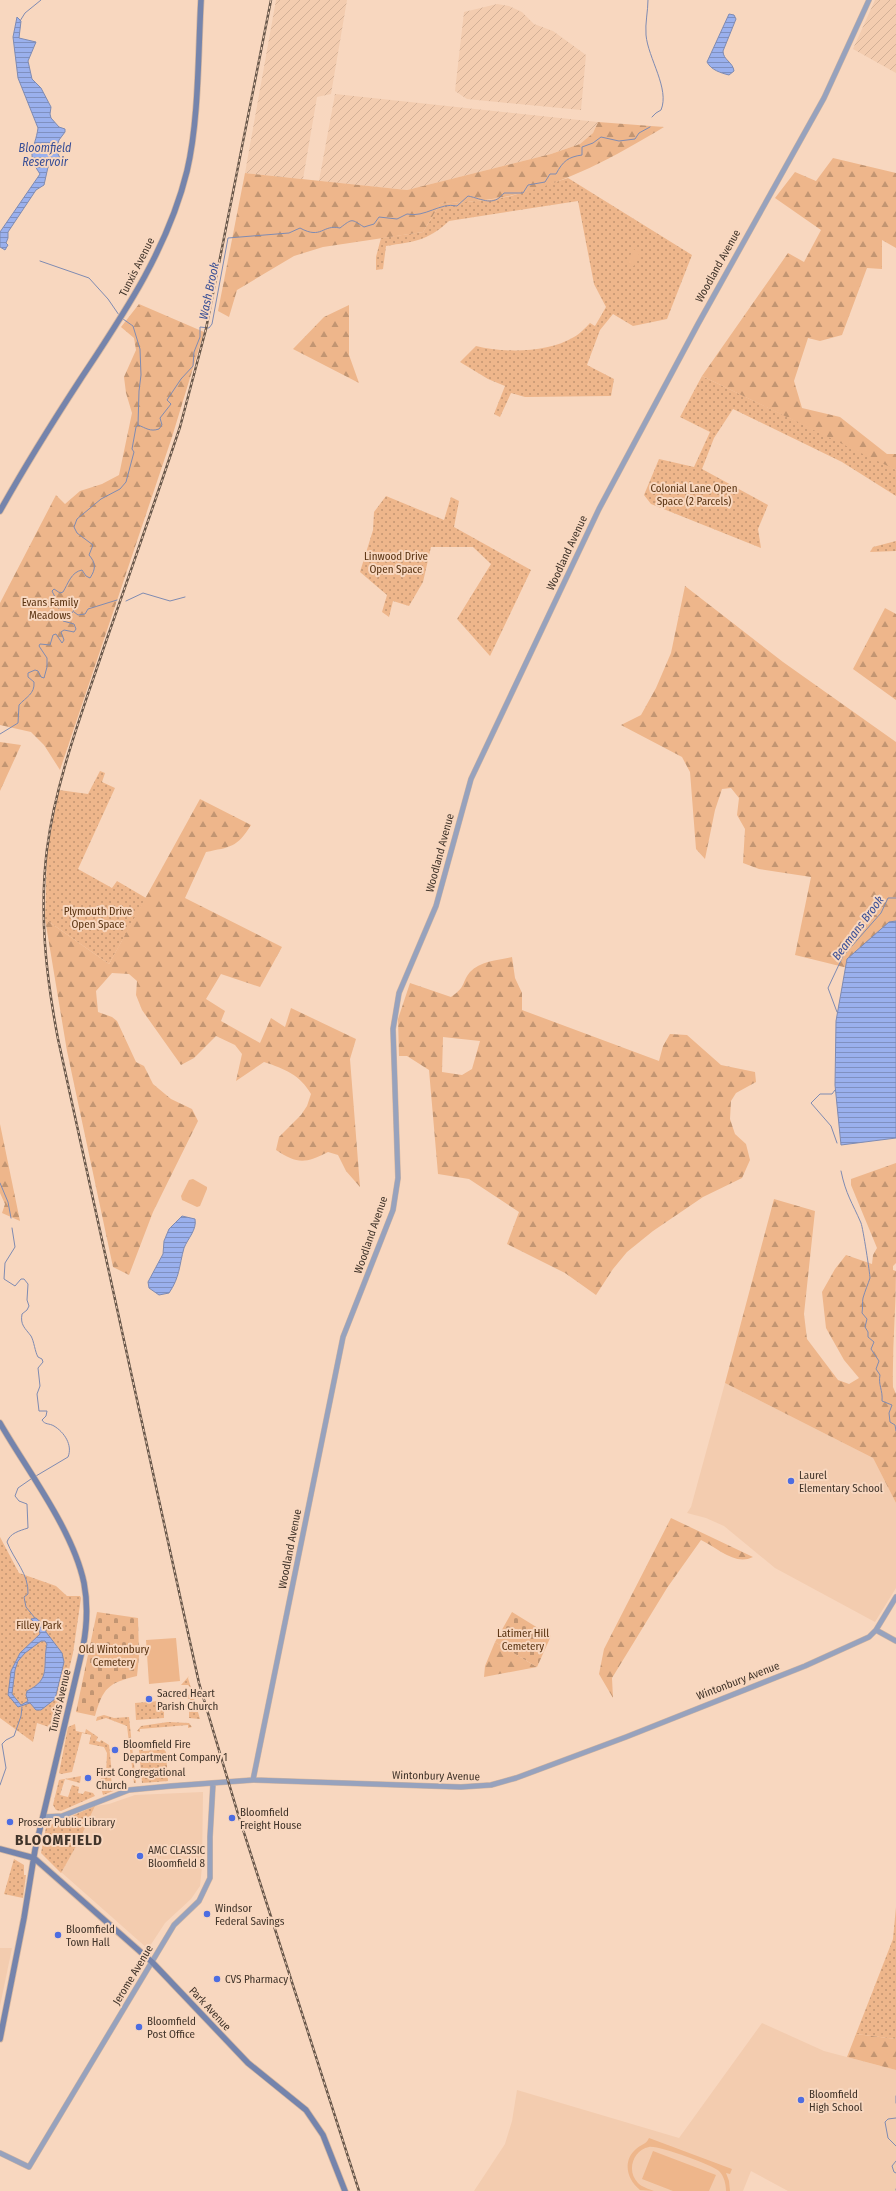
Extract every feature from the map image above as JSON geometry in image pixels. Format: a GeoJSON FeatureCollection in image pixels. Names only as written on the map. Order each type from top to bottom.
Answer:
{"type":"FeatureCollection","features":[{"type":"Feature","properties":{"kind":"main road","name":"Tunxis Avenue"},"geometry":{"type":"LineString","coordinates":[[0,511],[35,449],[121,318],[156,255],[187,172],[194,124],[201,0]]}},
{"type":"Feature","properties":{"kind":"main road","name":"Tunxis Avenue"},"geometry":{"type":"LineString","coordinates":[[0,1423],[57,1519],[79,1567],[86,1602],[83,1647],[34,1858],[24,1918],[0,2039]]}},
{"type":"Feature","properties":{"kind":"main road"},"geometry":{"type":"LineString","coordinates":[[0,1849],[34,1858]]}},
{"type":"Feature","properties":{"kind":"main road","name":"Park Avenue"},"geometry":{"type":"LineString","coordinates":[[34,1858],[152,1962],[243,2058],[309,2113],[323,2135],[345,2191]]}},
{"type":"Feature","properties":{"kind":"street","name":"Woodland Avenue"},"geometry":{"type":"LineString","coordinates":[[253,1780],[343,1337],[372,1267],[393,1210],[396,1194],[398,1178],[393,1029],[395,1009],[399,993],[436,906],[471,779],[599,509],[698,324],[824,98],[869,0]]}},
{"type":"Feature","properties":{"kind":"street"},"geometry":{"type":"LineString","coordinates":[[896,1596],[876,1630],[896,1641]]}},
{"type":"Feature","properties":{"kind":"street","name":"Wintonbury Avenue"},"geometry":{"type":"LineString","coordinates":[[43,1817],[62,1816],[129,1790],[253,1780],[461,1787],[491,1785],[516,1778],[626,1737],[805,1666],[869,1637],[876,1630]]}},
{"type":"Feature","properties":{"kind":"street","name":"Jerome Avenue"},"geometry":{"type":"LineString","coordinates":[[0,2153],[29,2167],[174,1925],[199,1902],[210,1878],[210,1838],[213,1784]]}},
{"type":"Feature","properties":{"kind":"shaded area"},"geometry":{"type":"Polygon","coordinates":[[[276,0],[347,0],[331,94],[317,97],[303,179],[245,173],[276,0]]]}},
{"type":"Feature","properties":{"kind":"shaded area"},"geometry":{"type":"Polygon","coordinates":[[[875,0],[896,0],[896,73],[853,49],[875,0]]]}},
{"type":"Feature","properties":{"kind":"shaded area"},"geometry":{"type":"Polygon","coordinates":[[[497,4],[509,6],[522,12],[534,24],[553,31],[586,55],[581,110],[467,99],[455,91],[464,12],[497,4]]]}},
{"type":"Feature","properties":{"kind":"shaded area"},"geometry":{"type":"Polygon","coordinates":[[[335,94],[598,122],[593,133],[580,144],[551,154],[407,190],[319,181],[335,94]]]}},
{"type":"Feature","properties":{"kind":"shaded area","name":"Laurel Elementary School"},"geometry":{"type":"Polygon","coordinates":[[[725,1383],[873,1458],[896,1503],[896,1588],[875,1622],[775,1568],[724,1526],[706,1518],[687,1513],[691,1507],[725,1383]]]}},
{"type":"Feature","properties":{"kind":"shaded area"},"geometry":{"type":"Polygon","coordinates":[[[203,1792],[202,1867],[200,1886],[191,1899],[165,1923],[148,1949],[61,1872],[79,1841],[95,1806],[109,1804],[135,1795],[203,1792]]]}},
{"type":"Feature","properties":{"kind":"shaded area"},"geometry":{"type":"Polygon","coordinates":[[[0,1948],[12,1948],[0,2006],[0,1948]]]}},
{"type":"Feature","properties":{"kind":"shaded area","name":"Bloomfield High School"},"geometry":{"type":"Polygon","coordinates":[[[762,2023],[824,2051],[896,2070],[896,2191],[788,2191],[751,2171],[743,2191],[474,2191],[505,2144],[512,2121],[517,2090],[679,2138],[762,2023]]]}},
{"type":"Feature","properties":{"kind":"green space"},"geometry":{"type":"Polygon","coordinates":[[[598,122],[664,127],[590,168],[570,177],[530,191],[500,198],[440,204],[423,232],[323,247],[294,256],[237,290],[229,317],[218,311],[245,173],[407,190],[551,154],[580,144],[593,133],[598,122]]]}},
{"type":"Feature","properties":{"kind":"green space"},"geometry":{"type":"Polygon","coordinates":[[[833,158],[896,173],[896,248],[882,240],[882,269],[867,268],[842,335],[820,341],[808,338],[794,381],[802,408],[840,417],[887,454],[896,454],[896,470],[702,376],[788,253],[804,262],[821,230],[775,198],[795,172],[816,181],[833,158]]]}},
{"type":"Feature","properties":{"kind":"green space"},"geometry":{"type":"Polygon","coordinates":[[[568,178],[692,255],[667,319],[633,326],[613,314],[600,330],[587,365],[614,379],[611,396],[525,397],[511,393],[500,417],[494,414],[505,386],[488,379],[460,362],[476,346],[499,350],[526,350],[539,349],[563,342],[574,337],[590,323],[595,326],[606,307],[594,284],[578,201],[449,221],[434,233],[420,240],[386,246],[383,269],[376,270],[376,257],[381,238],[423,232],[440,204],[489,200],[511,196],[568,178]]]}},
{"type":"Feature","properties":{"kind":"green space"},"geometry":{"type":"Polygon","coordinates":[[[633,249],[640,252],[634,266],[627,263],[633,249]]]}},
{"type":"Feature","properties":{"kind":"green space","name":"Evans Family Meadows"},"geometry":{"type":"Polygon","coordinates":[[[139,304],[204,332],[172,437],[60,770],[44,745],[31,732],[0,725],[0,603],[56,495],[65,504],[80,491],[102,484],[119,475],[132,413],[126,393],[124,377],[136,350],[134,338],[121,327],[139,304]]]}},
{"type":"Feature","properties":{"kind":"green space"},"geometry":{"type":"Polygon","coordinates":[[[349,305],[349,355],[359,383],[293,349],[324,317],[349,305]]]}},
{"type":"Feature","properties":{"kind":"green space","name":"Colonial Lane Open Space (2 Parcels)"},"geometry":{"type":"Polygon","coordinates":[[[702,376],[888,465],[896,470],[896,496],[842,462],[733,409],[714,438],[702,469],[768,505],[758,529],[761,548],[651,504],[644,495],[659,459],[694,467],[710,432],[680,417],[702,376]]]}},
{"type":"Feature","properties":{"kind":"green space","name":"Linwood Drive Open Space"},"geometry":{"type":"Polygon","coordinates":[[[386,496],[444,520],[451,497],[459,501],[454,527],[531,570],[490,656],[457,619],[491,564],[473,547],[431,547],[423,582],[409,606],[393,601],[389,617],[382,612],[387,595],[360,572],[373,530],[374,512],[386,496]]]}},
{"type":"Feature","properties":{"kind":"green space"},"geometry":{"type":"Polygon","coordinates":[[[896,541],[896,551],[870,552],[873,547],[896,541]]]}},
{"type":"Feature","properties":{"kind":"green space"},"geometry":{"type":"Polygon","coordinates":[[[685,586],[783,662],[896,742],[896,942],[872,974],[795,955],[811,877],[759,869],[743,863],[745,829],[737,815],[739,798],[731,788],[722,789],[715,810],[705,859],[696,849],[690,772],[682,757],[621,725],[641,715],[656,688],[671,653],[685,586]]]}},
{"type":"Feature","properties":{"kind":"green space"},"geometry":{"type":"Polygon","coordinates":[[[885,608],[896,614],[896,700],[853,669],[885,608]]]}},
{"type":"Feature","properties":{"kind":"green space"},"geometry":{"type":"Polygon","coordinates":[[[0,742],[21,745],[0,791],[0,742]]]}},
{"type":"Feature","properties":{"kind":"green space","name":"Plymouth Drive Open Space"},"geometry":{"type":"Polygon","coordinates":[[[100,771],[105,773],[102,782],[115,788],[78,869],[112,888],[117,881],[146,898],[109,964],[45,919],[47,851],[59,790],[88,794],[100,771]]]}},
{"type":"Feature","properties":{"kind":"green space"},"geometry":{"type":"Polygon","coordinates":[[[200,799],[251,825],[246,833],[232,845],[206,852],[185,898],[282,947],[260,987],[221,974],[206,999],[225,1011],[221,1021],[260,1043],[271,1018],[285,1027],[291,1008],[356,1039],[350,1059],[360,1187],[346,1171],[338,1155],[328,1152],[313,1159],[301,1161],[283,1155],[276,1150],[279,1137],[301,1115],[307,1106],[311,1094],[307,1087],[297,1077],[279,1067],[264,1062],[236,1081],[242,1054],[235,1045],[216,1036],[194,1058],[181,1065],[142,1010],[136,995],[137,981],[129,974],[112,973],[96,991],[98,1012],[112,1017],[117,1021],[136,1062],[144,1066],[153,1084],[171,1099],[192,1109],[198,1121],[153,1212],[129,1275],[113,1267],[67,1051],[45,919],[109,964],[200,799]]]}},
{"type":"Feature","properties":{"kind":"green space"},"geometry":{"type":"Polygon","coordinates":[[[512,957],[515,978],[522,993],[522,1010],[659,1061],[663,1046],[670,1034],[687,1035],[721,1065],[755,1072],[756,1082],[736,1093],[731,1101],[730,1119],[735,1134],[746,1144],[750,1160],[742,1178],[703,1197],[653,1231],[627,1252],[613,1269],[596,1295],[565,1273],[507,1244],[519,1212],[469,1179],[438,1174],[429,1070],[407,1056],[399,1056],[398,1019],[410,983],[451,997],[462,987],[467,976],[474,968],[484,963],[512,957]],[[443,1037],[442,1072],[462,1075],[472,1069],[480,1041],[443,1037]]]}},
{"type":"Feature","properties":{"kind":"green space"},"geometry":{"type":"Polygon","coordinates":[[[0,1124],[20,1221],[2,1213],[5,1204],[0,1193],[0,1124]]]}},
{"type":"Feature","properties":{"kind":"green space"},"geometry":{"type":"Polygon","coordinates":[[[896,1163],[896,1263],[893,1266],[893,1270],[896,1271],[896,1286],[893,1387],[896,1394],[896,1503],[873,1458],[725,1383],[774,1199],[815,1211],[804,1314],[807,1339],[838,1380],[849,1384],[859,1378],[844,1360],[826,1328],[822,1292],[835,1269],[846,1255],[872,1264],[873,1255],[877,1248],[851,1185],[851,1179],[896,1163]]]}},
{"type":"Feature","properties":{"kind":"green space"},"geometry":{"type":"Polygon","coordinates":[[[193,1179],[207,1187],[200,1206],[197,1207],[182,1200],[181,1196],[189,1180],[193,1179]]]}},
{"type":"Feature","properties":{"kind":"green space"},"geometry":{"type":"Polygon","coordinates":[[[671,1518],[753,1557],[746,1559],[733,1558],[701,1540],[667,1588],[612,1678],[613,1698],[599,1674],[604,1649],[671,1518]]]}},
{"type":"Feature","properties":{"kind":"green space","name":"Filley Park"},"geometry":{"type":"Polygon","coordinates":[[[0,1537],[19,1573],[56,1586],[67,1596],[80,1596],[81,1598],[73,1653],[55,1729],[37,1723],[33,1742],[0,1718],[0,1537]]]}},
{"type":"Feature","properties":{"kind":"green space","name":"Old Wintonbury Cemetery"},"geometry":{"type":"Polygon","coordinates":[[[97,1612],[138,1618],[139,1656],[137,1676],[119,1681],[108,1688],[101,1699],[95,1716],[76,1712],[97,1612]]]}},
{"type":"Feature","properties":{"kind":"green space","name":"Latimer Hill Cemetery"},"geometry":{"type":"Polygon","coordinates":[[[512,1612],[551,1636],[537,1667],[495,1642],[512,1612]]]}},
{"type":"Feature","properties":{"kind":"green space"},"geometry":{"type":"Polygon","coordinates":[[[176,1638],[180,1681],[149,1684],[146,1640],[176,1638]]]}},
{"type":"Feature","properties":{"kind":"green space"},"geometry":{"type":"Polygon","coordinates":[[[495,1642],[537,1667],[484,1677],[485,1666],[495,1642]]]}},
{"type":"Feature","properties":{"kind":"green space"},"geometry":{"type":"Polygon","coordinates":[[[189,1676],[188,1678],[200,1719],[189,1718],[189,1711],[192,1711],[194,1703],[191,1702],[190,1699],[184,1699],[181,1697],[191,1694],[190,1687],[188,1685],[181,1685],[189,1676]]]}},
{"type":"Feature","properties":{"kind":"green space"},"geometry":{"type":"Polygon","coordinates":[[[164,1702],[164,1718],[136,1720],[135,1703],[164,1702]]]}},
{"type":"Feature","properties":{"kind":"green space"},"geometry":{"type":"Polygon","coordinates":[[[104,1715],[114,1718],[129,1717],[136,1783],[134,1783],[127,1726],[106,1718],[96,1721],[97,1717],[104,1715]]]}},
{"type":"Feature","properties":{"kind":"green space"},"geometry":{"type":"Polygon","coordinates":[[[168,1722],[189,1723],[192,1727],[188,1728],[188,1725],[140,1729],[140,1732],[137,1731],[141,1726],[168,1722]]]}},
{"type":"Feature","properties":{"kind":"green space"},"geometry":{"type":"Polygon","coordinates":[[[75,1724],[76,1731],[85,1733],[86,1729],[98,1737],[96,1741],[100,1742],[101,1740],[109,1745],[112,1774],[117,1774],[117,1777],[111,1777],[112,1785],[129,1785],[103,1795],[99,1780],[106,1775],[107,1753],[104,1747],[89,1744],[91,1735],[82,1733],[72,1772],[59,1773],[68,1727],[75,1724]]]}},
{"type":"Feature","properties":{"kind":"green space"},"geometry":{"type":"Polygon","coordinates":[[[161,1746],[166,1752],[168,1781],[142,1783],[139,1750],[142,1748],[143,1751],[160,1750],[161,1746]]]}},
{"type":"Feature","properties":{"kind":"green space"},"geometry":{"type":"Polygon","coordinates":[[[81,1776],[80,1783],[65,1779],[60,1795],[68,1797],[72,1785],[79,1787],[78,1793],[83,1794],[85,1791],[93,1793],[95,1796],[61,1811],[56,1810],[53,1805],[59,1780],[81,1776]]]}},
{"type":"Feature","properties":{"kind":"green space"},"geometry":{"type":"Polygon","coordinates":[[[95,1806],[79,1841],[61,1873],[41,1853],[46,1827],[95,1806]]]}},
{"type":"Feature","properties":{"kind":"green space"},"geometry":{"type":"Polygon","coordinates":[[[14,1859],[24,1865],[24,1875],[26,1875],[23,1898],[4,1894],[14,1859]]]}},
{"type":"Feature","properties":{"kind":"green space"},"geometry":{"type":"Polygon","coordinates":[[[896,1907],[896,2039],[856,2034],[893,1939],[896,1907]]]}},
{"type":"Feature","properties":{"kind":"green space"},"geometry":{"type":"Polygon","coordinates":[[[856,2034],[896,2039],[896,2070],[847,2057],[856,2034]]]}},
{"type":"Feature","properties":{"kind":"green space"},"geometry":{"type":"Polygon","coordinates":[[[649,2138],[732,2169],[730,2174],[726,2173],[730,2191],[726,2191],[722,2175],[714,2168],[696,2160],[654,2147],[643,2149],[635,2157],[633,2162],[632,2173],[634,2178],[638,2183],[654,2191],[640,2190],[629,2176],[629,2159],[638,2147],[649,2138]]]}},
{"type":"Feature","properties":{"kind":"green space"},"geometry":{"type":"Polygon","coordinates":[[[653,2151],[716,2175],[709,2191],[673,2191],[642,2179],[653,2151]]]}},
{"type":"Feature","properties":{"kind":"water"},"geometry":{"type":"Polygon","coordinates":[[[729,14],[734,15],[736,19],[723,51],[723,54],[732,65],[734,71],[729,75],[714,69],[707,62],[729,14]]]}},
{"type":"Feature","properties":{"kind":"water","name":"Bloomfield Reservoir"},"geometry":{"type":"Polygon","coordinates":[[[17,17],[21,21],[19,38],[36,42],[28,61],[32,79],[41,88],[51,107],[51,118],[59,127],[65,129],[65,132],[59,140],[56,150],[61,160],[60,163],[48,167],[44,185],[36,190],[8,232],[6,243],[8,245],[5,250],[0,247],[0,232],[40,174],[35,167],[32,156],[38,128],[18,78],[13,37],[17,17]]]}},
{"type":"Feature","properties":{"kind":"water"},"geometry":{"type":"Polygon","coordinates":[[[896,921],[896,1138],[841,1145],[835,1085],[836,1021],[847,959],[889,922],[896,921]]]}},
{"type":"Feature","properties":{"kind":"water"},"geometry":{"type":"Polygon","coordinates":[[[182,1216],[195,1219],[195,1227],[184,1248],[173,1287],[169,1293],[159,1295],[149,1288],[148,1282],[163,1254],[164,1241],[169,1229],[182,1216]]]}},
{"type":"Feature","properties":{"kind":"water"},"geometry":{"type":"Polygon","coordinates":[[[36,1618],[44,1625],[46,1632],[62,1653],[64,1662],[55,1699],[41,1710],[36,1710],[30,1703],[18,1707],[8,1695],[11,1671],[20,1653],[40,1634],[39,1628],[31,1619],[36,1618]],[[41,1641],[25,1653],[18,1661],[15,1670],[12,1694],[21,1705],[28,1701],[26,1695],[27,1691],[40,1682],[43,1677],[47,1644],[45,1641],[41,1641]]]}},
{"type":"Feature","properties":{"kind":"waterway"},"geometry":{"type":"LineString","coordinates":[[20,21],[25,13],[41,0]]}},
{"type":"Feature","properties":{"kind":"waterway","name":"Wash Brook"},"geometry":{"type":"LineString","coordinates":[[648,0],[646,35],[650,53],[663,93],[661,110],[652,117]]}},
{"type":"Feature","properties":{"kind":"waterway","name":"Wash Brook"},"geometry":{"type":"LineString","coordinates":[[0,734],[18,723],[19,705],[30,695],[34,686],[34,682],[28,677],[28,673],[35,670],[38,671],[41,677],[44,678],[47,667],[47,658],[39,646],[40,644],[50,645],[53,635],[56,634],[62,643],[64,640],[61,632],[64,630],[74,632],[76,629],[74,624],[63,621],[63,617],[73,612],[74,609],[71,605],[58,608],[58,603],[52,591],[54,589],[60,593],[63,592],[70,579],[78,571],[82,570],[86,576],[90,578],[93,572],[94,563],[89,555],[93,545],[77,533],[74,527],[77,519],[101,499],[120,489],[126,482],[134,452],[132,449],[136,427],[138,425],[153,430],[159,429],[162,425],[160,418],[171,404],[167,400],[181,379],[193,366],[194,352],[200,337],[200,327],[209,328],[212,324],[228,238],[289,233],[300,228],[307,231],[318,232],[334,227],[340,228],[350,221],[357,222],[364,227],[374,224],[379,217],[397,219],[407,214],[414,215],[445,206],[457,206],[468,196],[492,201],[496,200],[504,193],[523,193],[528,185],[545,182],[550,174],[556,174],[566,160],[582,155],[582,147],[593,143],[601,137],[619,141],[635,139],[639,133],[650,127]]}},
{"type":"Feature","properties":{"kind":"waterway"},"geometry":{"type":"LineString","coordinates":[[40,261],[89,278],[108,299],[119,315]]}},
{"type":"Feature","properties":{"kind":"waterway"},"geometry":{"type":"LineString","coordinates":[[123,319],[133,326],[140,349],[141,375],[138,425]]}},
{"type":"Feature","properties":{"kind":"waterway"},"geometry":{"type":"LineString","coordinates":[[126,601],[143,593],[170,601],[185,597]]}},
{"type":"Feature","properties":{"kind":"waterway"},"geometry":{"type":"LineString","coordinates":[[74,612],[78,615],[85,614],[88,609],[117,600]]}},
{"type":"Feature","properties":{"kind":"waterway","name":"Beamans Brook"},"geometry":{"type":"LineString","coordinates":[[837,1012],[828,988],[843,956],[881,913],[888,898],[896,898]]}},
{"type":"Feature","properties":{"kind":"waterway","name":"Beamans Brook"},"geometry":{"type":"LineString","coordinates":[[835,1090],[832,1094],[820,1094],[811,1103],[831,1126],[837,1143]]}},
{"type":"Feature","properties":{"kind":"waterway","name":"Beamans Brook"},"geometry":{"type":"LineString","coordinates":[[841,1171],[847,1192],[862,1227],[870,1278],[863,1298],[862,1313],[867,1319],[865,1327],[868,1332],[868,1337],[874,1342],[871,1349],[879,1361],[876,1369],[880,1375],[882,1401],[892,1405],[889,1413],[890,1422],[895,1425],[896,1431]]}},
{"type":"Feature","properties":{"kind":"waterway","name":"Wash Brook"},"geometry":{"type":"LineString","coordinates":[[0,1183],[8,1202],[11,1218]]}},
{"type":"Feature","properties":{"kind":"waterway","name":"Wash Brook"},"geometry":{"type":"LineString","coordinates":[[12,1228],[15,1247],[5,1263],[4,1279],[15,1286],[21,1279],[24,1279],[28,1284],[27,1300],[29,1306],[22,1314],[22,1321],[32,1338],[38,1357],[42,1359],[43,1362],[38,1368],[40,1386],[37,1394],[39,1411],[47,1411],[46,1416],[42,1420],[44,1423],[54,1426],[64,1435],[67,1439],[69,1448],[68,1457],[36,1476]]}},
{"type":"Feature","properties":{"kind":"waterway","name":"Wash Brook"},"geometry":{"type":"LineString","coordinates":[[31,1479],[18,1488],[15,1496],[19,1501],[27,1504],[28,1528],[13,1534],[7,1542],[24,1574],[28,1587],[28,1594],[24,1597],[26,1607],[35,1618]]}},
{"type":"Feature","properties":{"kind":"waterway","name":"Wash Brook"},"geometry":{"type":"LineString","coordinates":[[0,1785],[6,1768],[2,1744],[14,1736],[21,1716],[22,1707]]}},
{"type":"Feature","properties":{"kind":"waterway","name":"Beamans Brook"},"geometry":{"type":"LineString","coordinates":[[896,2096],[896,2103]]}},
{"type":"Feature","properties":{"kind":"waterway","name":"Beamans Brook"},"geometry":{"type":"LineString","coordinates":[[896,2118],[888,2119],[885,2122],[888,2138],[896,2146]]}},
{"type":"Feature","properties":{"kind":"waterway","name":"Beamans Brook"},"geometry":{"type":"LineString","coordinates":[[896,2161],[892,2166],[894,2172],[896,2173]]}},
{"type":"Feature","properties":{"kind":"railway"},"geometry":{"type":"LineString","coordinates":[[271,0],[206,329],[180,427],[78,724],[56,798],[47,849],[44,921],[47,968],[58,1039],[199,1683],[238,1814],[359,2191]]}},
{"type":"Feature","properties":{"kind":"place","name":"Laurel Elementary School"},"geometry":{"type":"Point","coordinates":[791,1481]}},
{"type":"Feature","properties":{"kind":"place","name":"Sacred Heart Parish Church"},"geometry":{"type":"Point","coordinates":[149,1699]}},
{"type":"Feature","properties":{"kind":"place","name":"Bloomfield Fire Department Company 1"},"geometry":{"type":"Point","coordinates":[115,1750]}},
{"type":"Feature","properties":{"kind":"place","name":"First Congregational Church"},"geometry":{"type":"Point","coordinates":[88,1778]}},
{"type":"Feature","properties":{"kind":"place","name":"Bloomfield Freight House"},"geometry":{"type":"Point","coordinates":[232,1818]}},
{"type":"Feature","properties":{"kind":"place","name":"Prosser Public Library"},"geometry":{"type":"Point","coordinates":[10,1822]}},
{"type":"Feature","properties":{"kind":"place","name":"AMC CLASSIC Bloomfield 8"},"geometry":{"type":"Point","coordinates":[140,1856]}},
{"type":"Feature","properties":{"kind":"place","name":"Windsor Federal Savings"},"geometry":{"type":"Point","coordinates":[207,1914]}},
{"type":"Feature","properties":{"kind":"place","name":"Bloomfield Town Hall"},"geometry":{"type":"Point","coordinates":[58,1935]}},
{"type":"Feature","properties":{"kind":"place","name":"CVS Pharmacy"},"geometry":{"type":"Point","coordinates":[217,1979]}},
{"type":"Feature","properties":{"kind":"place","name":"Bloomfield Post Office"},"geometry":{"type":"Point","coordinates":[139,2027]}},
{"type":"Feature","properties":{"kind":"place","name":"Bloomfield High School"},"geometry":{"type":"Point","coordinates":[801,2100]}},
{"type":"Feature","properties":{"kind":"district","name":"BLOOMFIELD"},"geometry":{"type":"Point","coordinates":[59,1840]}}]}
